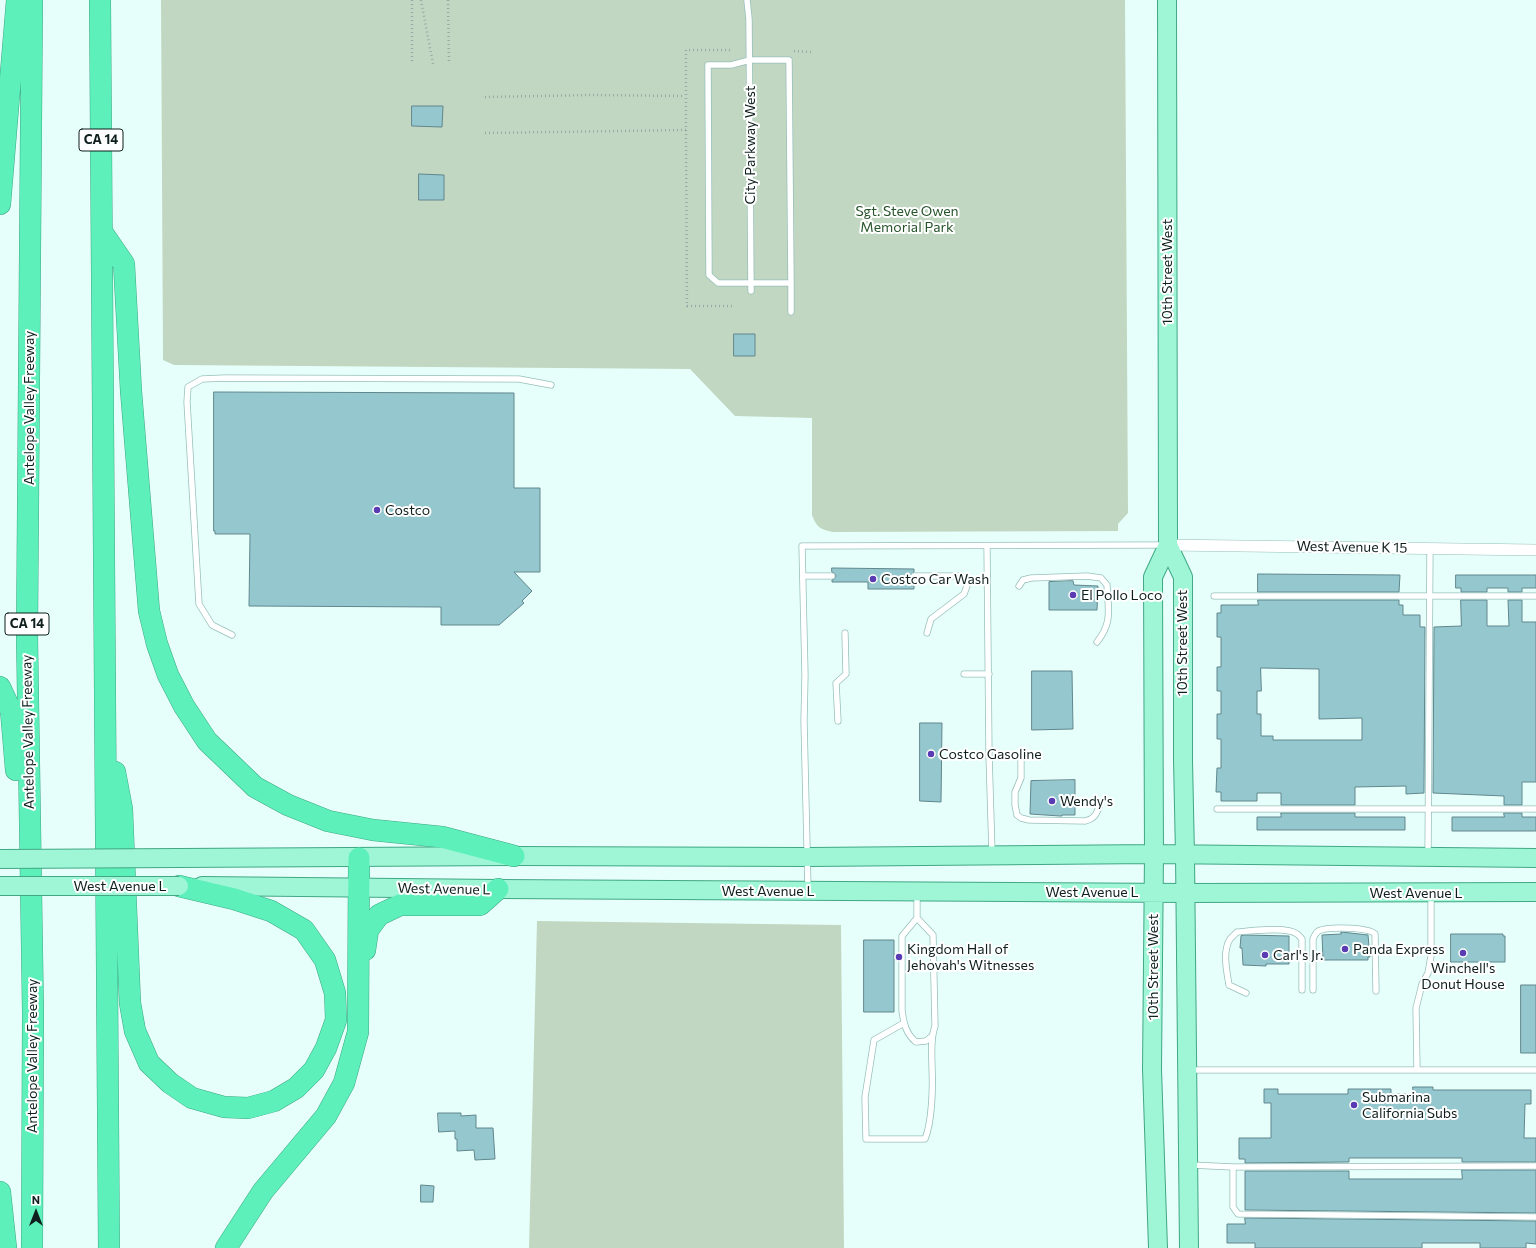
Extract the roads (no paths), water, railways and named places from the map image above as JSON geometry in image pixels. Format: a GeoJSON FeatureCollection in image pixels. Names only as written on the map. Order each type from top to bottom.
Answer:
{"type":"FeatureCollection","features":[{"type":"Feature","properties":{"kind":"highway"},"geometry":{"type":"LineString","coordinates":[[0,204],[16,0]]}},
{"type":"Feature","properties":{"kind":"highway","name":"Antelope Valley Freeway"},"geometry":{"type":"LineString","coordinates":[[32,0],[27,635],[33,1013],[32,1248]]}},
{"type":"Feature","properties":{"kind":"highway","name":"CA 14"},"geometry":{"type":"LineString","coordinates":[[100,0],[109,1248]]}},
{"type":"Feature","properties":{"kind":"highway"},"geometry":{"type":"LineString","coordinates":[[102,232],[124,264],[131,391],[149,611],[157,644],[168,675],[184,706],[207,741],[255,786],[288,805],[328,821],[373,830],[442,837],[514,856]]}},
{"type":"Feature","properties":{"kind":"highway"},"geometry":{"type":"LineString","coordinates":[[0,688],[11,711],[16,765],[21,950],[33,1013]]}},
{"type":"Feature","properties":{"kind":"highway"},"geometry":{"type":"LineString","coordinates":[[105,725],[122,809],[130,1003],[135,1031],[149,1063],[170,1084],[192,1098],[224,1107],[248,1108],[274,1101],[296,1088],[314,1070],[326,1048],[336,1020],[335,993],[325,960],[304,930],[271,911],[234,899],[179,886]]}},
{"type":"Feature","properties":{"kind":"highway"},"geometry":{"type":"LineString","coordinates":[[226,1248],[263,1191],[326,1116],[344,1084],[358,1032],[359,858]]}},
{"type":"Feature","properties":{"kind":"highway"},"geometry":{"type":"LineString","coordinates":[[358,974],[366,950],[368,930],[379,915],[400,905],[480,905],[498,890]]}},
{"type":"Feature","properties":{"kind":"highway"},"geometry":{"type":"LineString","coordinates":[[0,1192],[6,1248]]}},
{"type":"Feature","properties":{"kind":"main road","name":"10th Street West"},"geometry":{"type":"LineString","coordinates":[[1167,0],[1168,545],[1182,577],[1189,1248]]}},
{"type":"Feature","properties":{"kind":"main road","name":"10th Street West"},"geometry":{"type":"LineString","coordinates":[[1158,1248],[1152,1069],[1154,892],[1153,577],[1168,545]]}},
{"type":"Feature","properties":{"kind":"main road","name":"West Avenue L"},"geometry":{"type":"LineString","coordinates":[[0,859],[514,856],[808,857],[1154,854],[1536,858]]}},
{"type":"Feature","properties":{"kind":"main road","name":"West Avenue L"},"geometry":{"type":"LineString","coordinates":[[0,886],[1186,893],[1536,892]]}},
{"type":"Feature","properties":{"kind":"street","name":"West Avenue K 15"},"geometry":{"type":"LineString","coordinates":[[1168,545],[1536,550]]}},
{"type":"Feature","properties":{"kind":"lane","name":"City Parkway West"},"geometry":{"type":"LineString","coordinates":[[747,0],[750,60],[751,291]]}},
{"type":"Feature","properties":{"kind":"lane"},"geometry":{"type":"LineString","coordinates":[[791,283],[718,283],[709,275],[708,65],[731,65],[750,60],[790,60],[791,283],[791,312]]}},
{"type":"Feature","properties":{"kind":"lane"},"geometry":{"type":"LineString","coordinates":[[232,635],[212,625],[199,604],[187,402],[188,387],[202,379],[225,378],[519,380],[551,385]]}},
{"type":"Feature","properties":{"kind":"lane"},"geometry":{"type":"LineString","coordinates":[[808,891],[802,546],[1168,545]]}},
{"type":"Feature","properties":{"kind":"lane"},"geometry":{"type":"LineString","coordinates":[[987,546],[992,855]]}},
{"type":"Feature","properties":{"kind":"lane"},"geometry":{"type":"LineString","coordinates":[[1428,857],[1430,548]]}},
{"type":"Feature","properties":{"kind":"lane"},"geometry":{"type":"LineString","coordinates":[[803,576],[832,576]]}},
{"type":"Feature","properties":{"kind":"lane"},"geometry":{"type":"LineString","coordinates":[[914,576],[961,576],[968,583],[964,594],[931,619],[927,633]]}},
{"type":"Feature","properties":{"kind":"lane"},"geometry":{"type":"LineString","coordinates":[[1019,586],[1023,580],[1030,578],[1087,576],[1101,578],[1107,585],[1109,622],[1105,632],[1097,642]]}},
{"type":"Feature","properties":{"kind":"lane"},"geometry":{"type":"LineString","coordinates":[[1214,596],[1536,596]]}},
{"type":"Feature","properties":{"kind":"lane"},"geometry":{"type":"LineString","coordinates":[[838,721],[836,683],[846,674],[845,633]]}},
{"type":"Feature","properties":{"kind":"lane"},"geometry":{"type":"LineString","coordinates":[[964,674],[989,674]]}},
{"type":"Feature","properties":{"kind":"lane"},"geometry":{"type":"LineString","coordinates":[[1021,755],[1021,778],[1015,792],[1017,815],[1029,820],[1085,821],[1091,819],[1096,814],[1099,807]]}},
{"type":"Feature","properties":{"kind":"lane"},"geometry":{"type":"LineString","coordinates":[[1217,809],[1536,809]]}},
{"type":"Feature","properties":{"kind":"lane"},"geometry":{"type":"LineString","coordinates":[[917,891],[917,918],[902,936],[902,1012],[908,1036],[916,1042],[926,1041],[931,1037]]}},
{"type":"Feature","properties":{"kind":"lane"},"geometry":{"type":"LineString","coordinates":[[1417,1070],[1416,1008],[1422,984],[1428,973],[1431,956],[1431,893]]}},
{"type":"Feature","properties":{"kind":"lane"},"geometry":{"type":"LineString","coordinates":[[904,1023],[874,1040],[865,1097],[866,1140],[925,1139],[929,1129],[932,1071],[931,1037],[935,1026],[933,935],[917,918]]}},
{"type":"Feature","properties":{"kind":"lane"},"geometry":{"type":"LineString","coordinates":[[1314,990],[1313,939],[1316,933],[1322,930],[1359,928],[1372,931],[1375,934],[1376,990]]}},
{"type":"Feature","properties":{"kind":"lane"},"geometry":{"type":"LineString","coordinates":[[1246,993],[1229,985],[1226,953],[1229,940],[1237,932],[1264,930],[1289,931],[1297,934],[1302,939],[1302,990]]}},
{"type":"Feature","properties":{"kind":"lane"},"geometry":{"type":"LineString","coordinates":[[1188,1070],[1536,1070]]}},
{"type":"Feature","properties":{"kind":"lane"},"geometry":{"type":"LineString","coordinates":[[1188,1165],[1233,1167],[1536,1166]]}},
{"type":"Feature","properties":{"kind":"lane"},"geometry":{"type":"LineString","coordinates":[[1233,1167],[1233,1207],[1238,1214],[1536,1217]]}},
{"type":"Feature","properties":{"kind":"place","name":"Costco"},"geometry":{"type":"Point","coordinates":[377,510]}},
{"type":"Feature","properties":{"kind":"place","name":"Costco Car Wash"},"geometry":{"type":"Point","coordinates":[873,579]}},
{"type":"Feature","properties":{"kind":"place","name":"El Pollo Loco"},"geometry":{"type":"Point","coordinates":[1073,595]}},
{"type":"Feature","properties":{"kind":"place","name":"Costco Gasoline"},"geometry":{"type":"Point","coordinates":[931,754]}},
{"type":"Feature","properties":{"kind":"place","name":"Wendy's"},"geometry":{"type":"Point","coordinates":[1052,801]}},
{"type":"Feature","properties":{"kind":"place","name":"Panda Express"},"geometry":{"type":"Point","coordinates":[1345,949]}},
{"type":"Feature","properties":{"kind":"place","name":"Winchell's Donut House"},"geometry":{"type":"Point","coordinates":[1463,953]}},
{"type":"Feature","properties":{"kind":"place","name":"Carl's Jr."},"geometry":{"type":"Point","coordinates":[1265,955]}},
{"type":"Feature","properties":{"kind":"place","name":"Kingdom Hall of Jehovah's Witnesses"},"geometry":{"type":"Point","coordinates":[899,957]}},
{"type":"Feature","properties":{"kind":"place","name":"Submarina California Subs"},"geometry":{"type":"Point","coordinates":[1354,1105]}},
{"type":"Feature","properties":{"kind":"park label","name":"Sgt. Steve Owen Memorial Park"},"geometry":{"type":"Point","coordinates":[907,220]}}]}
